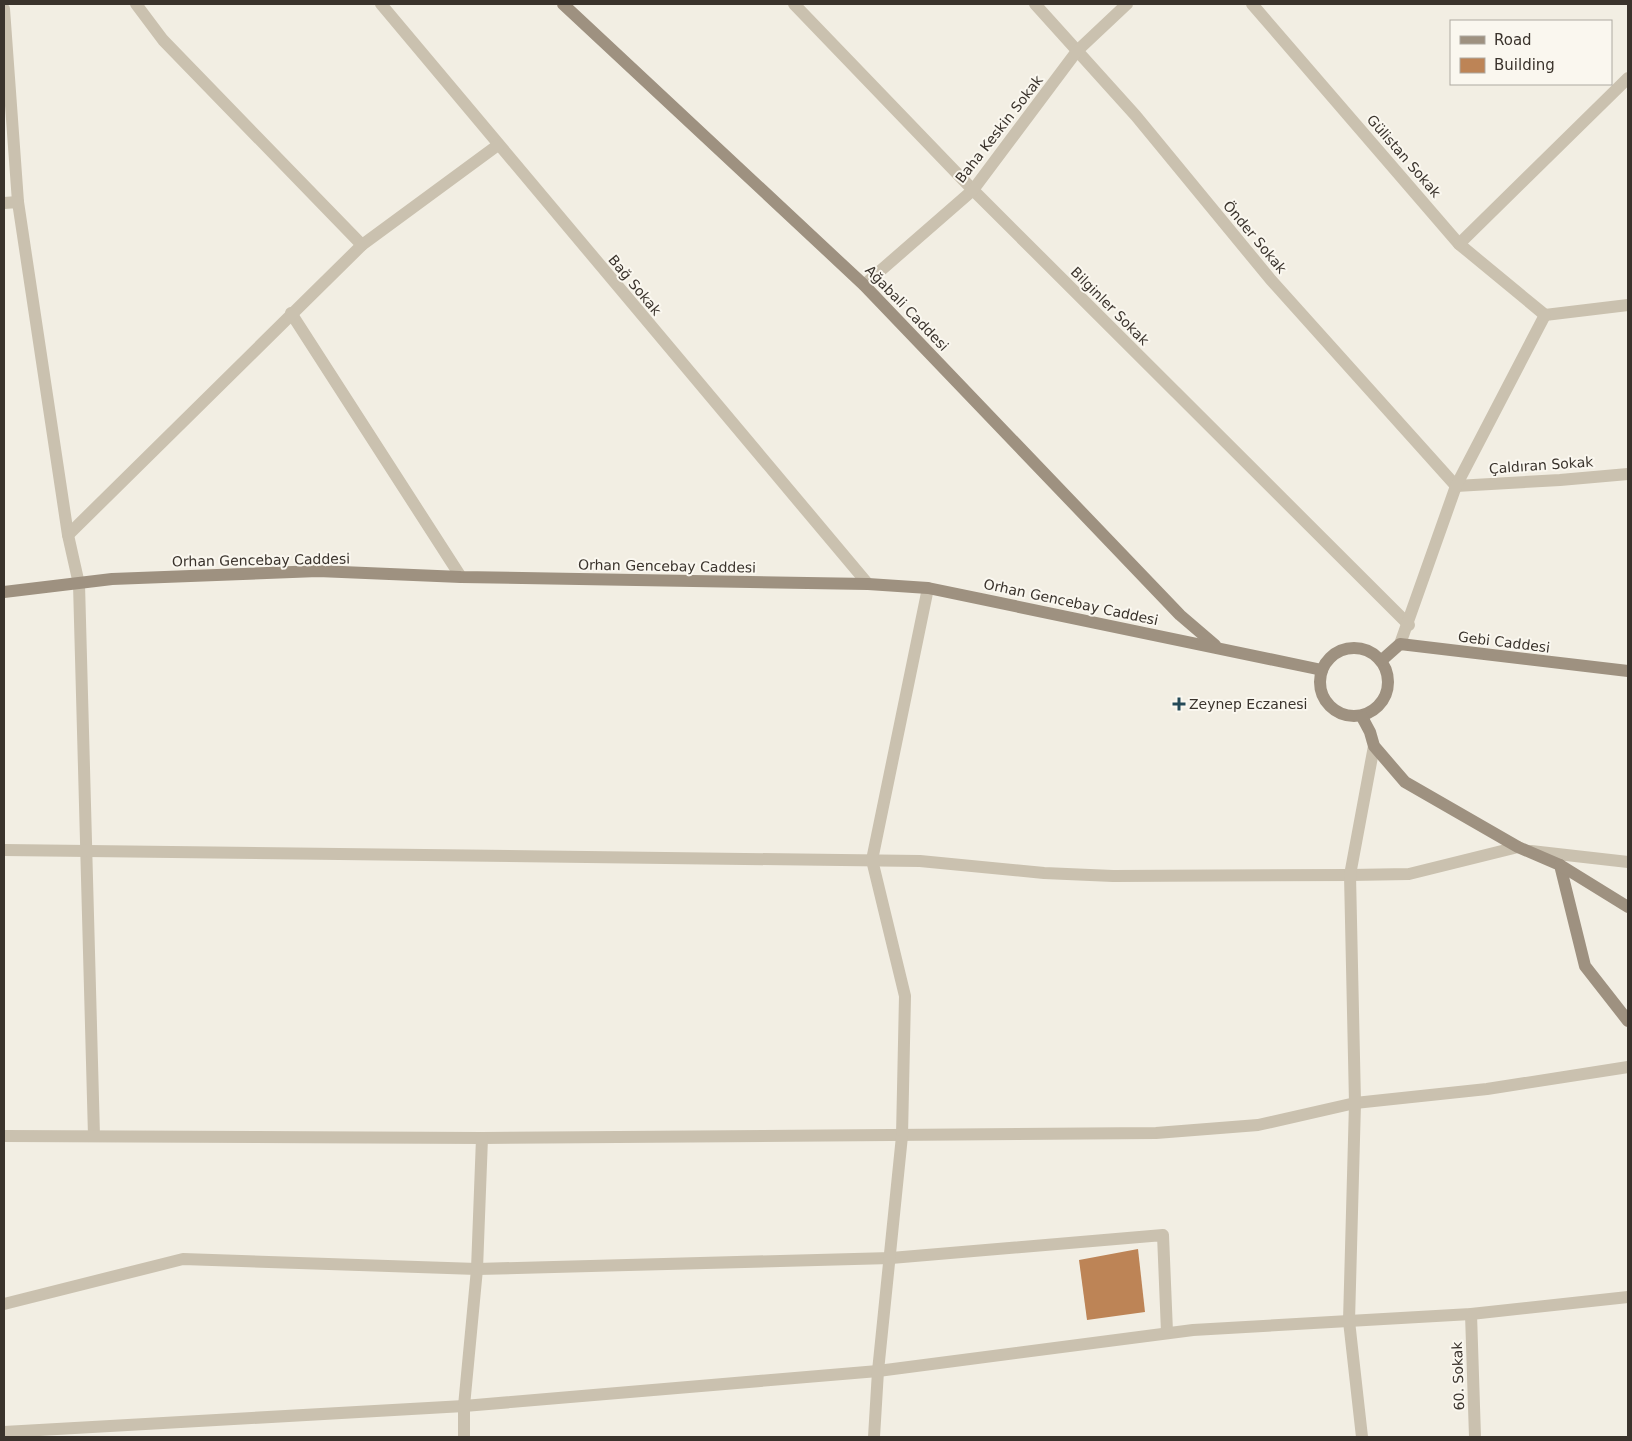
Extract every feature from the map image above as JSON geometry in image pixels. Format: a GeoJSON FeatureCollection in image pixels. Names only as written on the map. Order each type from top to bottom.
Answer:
{"type":"FeatureCollection","features":[{"type":"Feature","properties":{"kind":"main road","name":"Ağabali Caddesi"},"geometry":{"type":"LineString","coordinates":[[569,6],[864,285],[1180,615],[1216,647]]}},
{"type":"Feature","properties":{"kind":"main road","name":"Orhan Gencebay Caddesi"},"geometry":{"type":"LineString","coordinates":[[4,592],[112,579],[318,570],[461,577],[868,584],[928,588],[1322,670]]}},
{"type":"Feature","properties":{"kind":"main road"},"geometry":{"type":"LineString","coordinates":[[1382,660],[1400,644]]}},
{"type":"Feature","properties":{"kind":"main road","name":"Gebi Caddesi"},"geometry":{"type":"LineString","coordinates":[[1400,644],[1628,671]]}},
{"type":"Feature","properties":{"kind":"main road"},"geometry":{"type":"LineString","coordinates":[[1349,648],[1367,650],[1382,660],[1390,682],[1382,704],[1362,717],[1344,716],[1328,706],[1320,689],[1322,670],[1332,655],[1349,648]]}},
{"type":"Feature","properties":{"kind":"main road"},"geometry":{"type":"LineString","coordinates":[[1362,717],[1370,732],[1374,746],[1405,782],[1522,849],[1560,865],[1628,907]]}},
{"type":"Feature","properties":{"kind":"main road"},"geometry":{"type":"LineString","coordinates":[[1560,865],[1585,966],[1628,1021]]}},
{"type":"Feature","properties":{"kind":"street"},"geometry":{"type":"LineString","coordinates":[[136,4],[163,40],[362,245]]}},
{"type":"Feature","properties":{"kind":"street","name":"Bağ Sokak"},"geometry":{"type":"LineString","coordinates":[[381,4],[868,584]]}},
{"type":"Feature","properties":{"kind":"street","name":"Bilginler Sokak"},"geometry":{"type":"LineString","coordinates":[[794,4],[973,190],[1409,625]]}},
{"type":"Feature","properties":{"kind":"street","name":"Önder Sokak"},"geometry":{"type":"LineString","coordinates":[[1035,4],[1136,116],[1271,280],[1456,486]]}},
{"type":"Feature","properties":{"kind":"street","name":"Baha Keskin Sokak"},"geometry":{"type":"LineString","coordinates":[[864,285],[973,190],[1077,51],[1127,4]]}},
{"type":"Feature","properties":{"kind":"street","name":"Gülistan Sokak"},"geometry":{"type":"LineString","coordinates":[[1252,4],[1460,244],[1545,315]]}},
{"type":"Feature","properties":{"kind":"street"},"geometry":{"type":"LineString","coordinates":[[4,9],[18,202],[68,535],[79,584],[94,1136]]}},
{"type":"Feature","properties":{"kind":"street"},"geometry":{"type":"LineString","coordinates":[[1460,244],[1628,78]]}},
{"type":"Feature","properties":{"kind":"street"},"geometry":{"type":"LineString","coordinates":[[68,535],[362,245],[498,145]]}},
{"type":"Feature","properties":{"kind":"street"},"geometry":{"type":"LineString","coordinates":[[4,203],[18,202]]}},
{"type":"Feature","properties":{"kind":"street"},"geometry":{"type":"LineString","coordinates":[[1400,644],[1409,625],[1456,486],[1545,315],[1628,305]]}},
{"type":"Feature","properties":{"kind":"street"},"geometry":{"type":"LineString","coordinates":[[291,313],[461,577]]}},
{"type":"Feature","properties":{"kind":"street","name":"Çaldıran Sokak"},"geometry":{"type":"LineString","coordinates":[[1456,486],[1628,474]]}},
{"type":"Feature","properties":{"kind":"street"},"geometry":{"type":"LineString","coordinates":[[874,1437],[878,1371],[902,1136],[904,996],[872,860],[928,588]]}},
{"type":"Feature","properties":{"kind":"street"},"geometry":{"type":"LineString","coordinates":[[1362,1437],[1349,1322],[1355,1103],[1350,875],[1374,746]]}},
{"type":"Feature","properties":{"kind":"street"},"geometry":{"type":"LineString","coordinates":[[4,850],[920,861],[1044,873],[1113,876],[1409,874],[1522,849],[1628,862]]}},
{"type":"Feature","properties":{"kind":"street"},"geometry":{"type":"LineString","coordinates":[[4,1136],[482,1138],[1156,1133],[1258,1125],[1355,1103],[1487,1089],[1628,1067]]}},
{"type":"Feature","properties":{"kind":"street"},"geometry":{"type":"LineString","coordinates":[[464,1437],[464,1406],[477,1269],[482,1138]]}},
{"type":"Feature","properties":{"kind":"street"},"geometry":{"type":"LineString","coordinates":[[4,1304],[183,1259],[477,1269],[891,1258],[1163,1235],[1167,1332]]}},
{"type":"Feature","properties":{"kind":"street"},"geometry":{"type":"LineString","coordinates":[[4,1432],[464,1406],[878,1371],[1167,1332],[1470,1314],[1628,1296]]}},
{"type":"Feature","properties":{"kind":"street","name":"60. Sokak"},"geometry":{"type":"LineString","coordinates":[[1470,1314],[1475,1437]]}},
{"type":"Feature","properties":{"kind":"building"},"geometry":{"type":"Polygon","coordinates":[[[1138,1249],[1145,1312],[1087,1320],[1079,1260],[1138,1249]]]}},
{"type":"Feature","properties":{"kind":"place","name":"Zeynep Eczanesi"},"geometry":{"type":"Point","coordinates":[1179,704]}}]}
